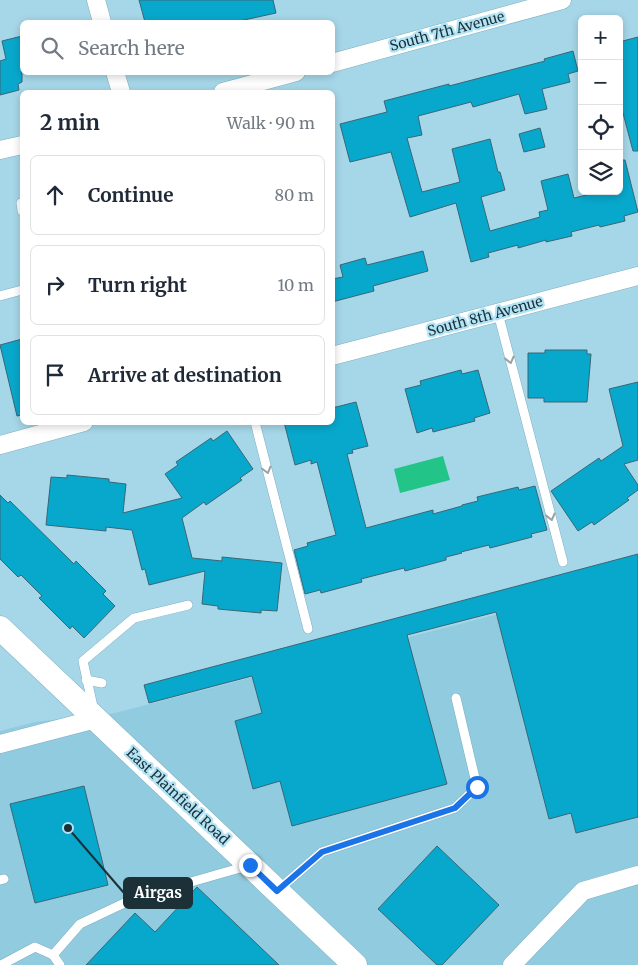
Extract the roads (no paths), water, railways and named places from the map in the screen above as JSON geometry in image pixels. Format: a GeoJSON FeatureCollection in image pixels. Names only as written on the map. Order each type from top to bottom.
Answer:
{"type":"FeatureCollection","features":[{"type":"Feature","properties":{"kind":"main road","name":"East Plainfield Road"},"geometry":{"type":"LineString","coordinates":[[0,628],[355,965]]}},
{"type":"Feature","properties":{"kind":"street"},"geometry":{"type":"LineString","coordinates":[[96,0],[101,20]]}},
{"type":"Feature","properties":{"kind":"street","name":"South 7th Avenue"},"geometry":{"type":"LineString","coordinates":[[335,62],[562,0]]}},
{"type":"Feature","properties":{"kind":"street"},"geometry":{"type":"LineString","coordinates":[[116,75],[120,90]]}},
{"type":"Feature","properties":{"kind":"street"},"geometry":{"type":"LineString","coordinates":[[230,90],[285,75]]}},
{"type":"Feature","properties":{"kind":"street"},"geometry":{"type":"LineString","coordinates":[[0,150],[20,145]]}},
{"type":"Feature","properties":{"kind":"street","name":"South 8th Avenue"},"geometry":{"type":"LineString","coordinates":[[335,355],[638,276]]}},
{"type":"Feature","properties":{"kind":"street"},"geometry":{"type":"LineString","coordinates":[[0,445],[73,425]]}},
{"type":"Feature","properties":{"kind":"street"},"geometry":{"type":"LineString","coordinates":[[0,744],[96,719]]}},
{"type":"Feature","properties":{"kind":"street"},"geometry":{"type":"LineString","coordinates":[[512,965],[583,891],[638,875]]}},
{"type":"Feature","properties":{"kind":"lane"},"geometry":{"type":"LineString","coordinates":[[0,296],[20,291]]}},
{"type":"Feature","properties":{"kind":"lane"},"geometry":{"type":"LineString","coordinates":[[498,313],[562,562]]}},
{"type":"Feature","properties":{"kind":"lane"},"geometry":{"type":"LineString","coordinates":[[256,425],[308,629]]}},
{"type":"Feature","properties":{"kind":"lane"},"geometry":{"type":"LineString","coordinates":[[96,719],[83,661],[134,618],[188,605]]}},
{"type":"Feature","properties":{"kind":"lane"},"geometry":{"type":"LineString","coordinates":[[86,680],[102,683]]}},
{"type":"Feature","properties":{"kind":"lane"},"geometry":{"type":"LineString","coordinates":[[277,891],[322,852],[455,808],[477,787],[456,698]]}},
{"type":"Feature","properties":{"kind":"lane"},"geometry":{"type":"LineString","coordinates":[[53,954],[80,924],[135,898],[250,865]]}},
{"type":"Feature","properties":{"kind":"lane"},"geometry":{"type":"LineString","coordinates":[[1,965],[35,947],[53,954],[60,965]]}},
{"type":"Feature","properties":{"kind":"place","name":"Airgas"},"geometry":{"type":"Point","coordinates":[68,828]}}]}
